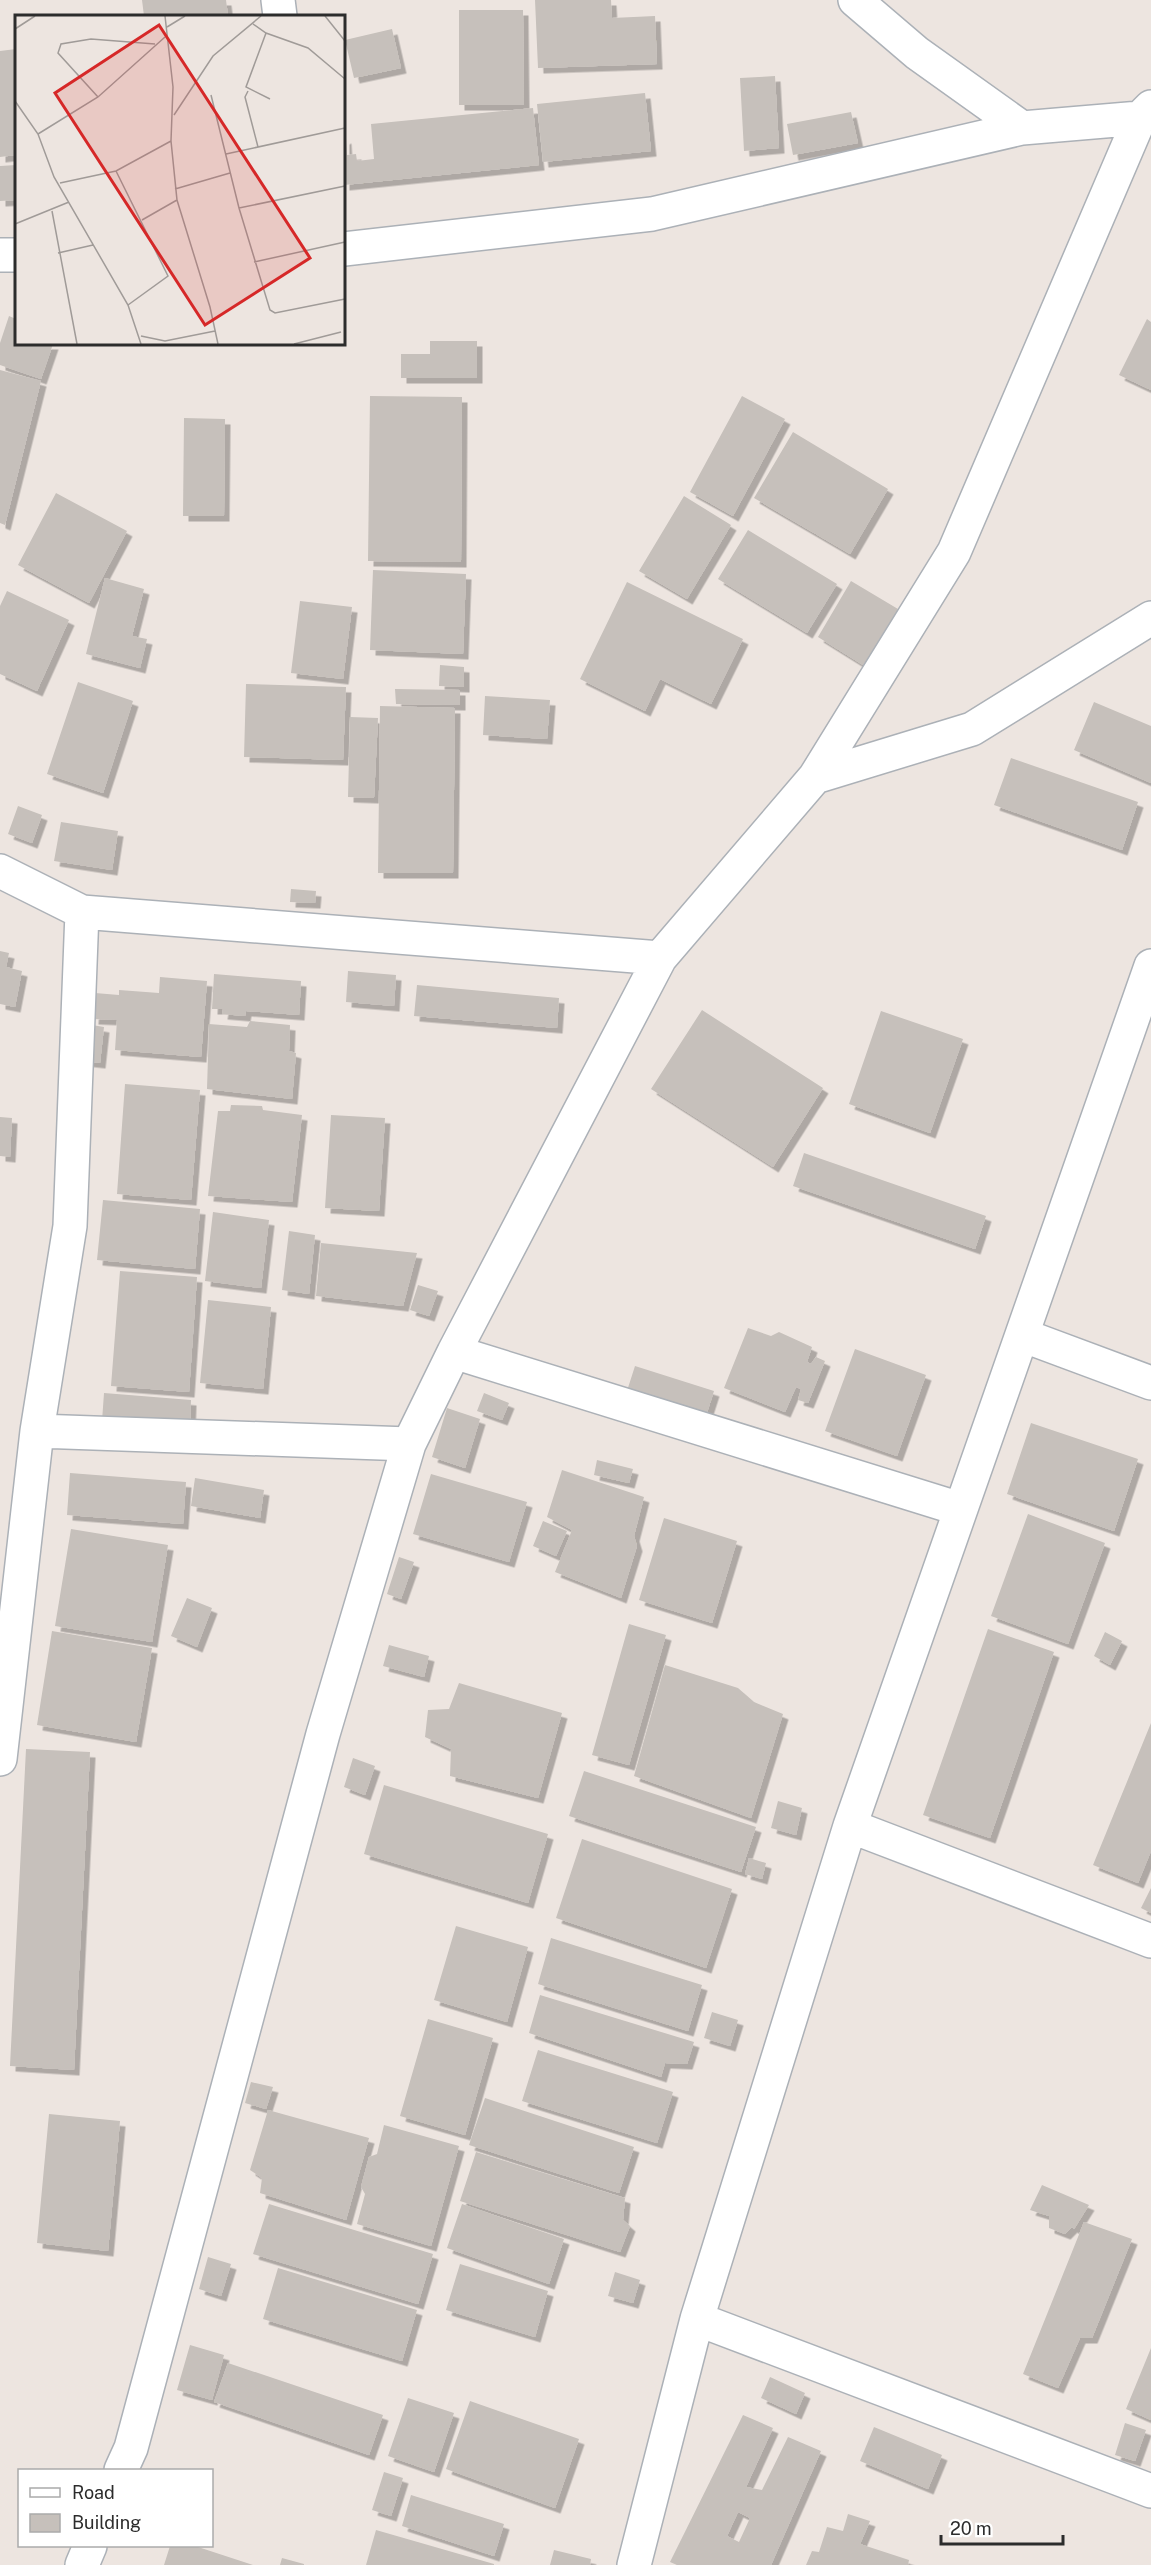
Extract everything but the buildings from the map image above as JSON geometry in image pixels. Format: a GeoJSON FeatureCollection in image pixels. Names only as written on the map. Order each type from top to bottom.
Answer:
{"type":"FeatureCollection","features":[{"type":"Feature","properties":{"kind":"street"},"geometry":{"type":"LineString","coordinates":[[278,0],[280,15]]}},
{"type":"Feature","properties":{"kind":"street"},"geometry":{"type":"LineString","coordinates":[[855,0],[917,53],[1022,128]]}},
{"type":"Feature","properties":{"kind":"street"},"geometry":{"type":"LineString","coordinates":[[345,249],[652,214],[1022,128],[1145,112]]}},
{"type":"Feature","properties":{"kind":"street"},"geometry":{"type":"LineString","coordinates":[[122,2469],[131,2448],[323,1734],[409,1444],[454,1352],[660,958],[815,777],[954,552],[1145,112]]}},
{"type":"Feature","properties":{"kind":"street"},"geometry":{"type":"LineString","coordinates":[[815,777],[972,729],[1151,618]]}},
{"type":"Feature","properties":{"kind":"street"},"geometry":{"type":"LineString","coordinates":[[0,871],[82,912],[660,958]]}},
{"type":"Feature","properties":{"kind":"street"},"geometry":{"type":"LineString","coordinates":[[0,1759],[37,1431],[70,1226],[82,912]]}},
{"type":"Feature","properties":{"kind":"street"},"geometry":{"type":"LineString","coordinates":[[634,2565],[697,2319],[850,1826],[1151,966]]}},
{"type":"Feature","properties":{"kind":"street"},"geometry":{"type":"LineString","coordinates":[[1022,1335],[1151,1383]]}},
{"type":"Feature","properties":{"kind":"street"},"geometry":{"type":"LineString","coordinates":[[454,1352],[960,1509]]}},
{"type":"Feature","properties":{"kind":"street"},"geometry":{"type":"LineString","coordinates":[[37,1431],[409,1444]]}},
{"type":"Feature","properties":{"kind":"street"},"geometry":{"type":"LineString","coordinates":[[850,1826],[1151,1941]]}},
{"type":"Feature","properties":{"kind":"street"},"geometry":{"type":"LineString","coordinates":[[697,2319],[1151,2491]]}},
{"type":"Feature","properties":{"kind":"street"},"geometry":{"type":"LineString","coordinates":[[82,2565],[90,2547]]}}]}
